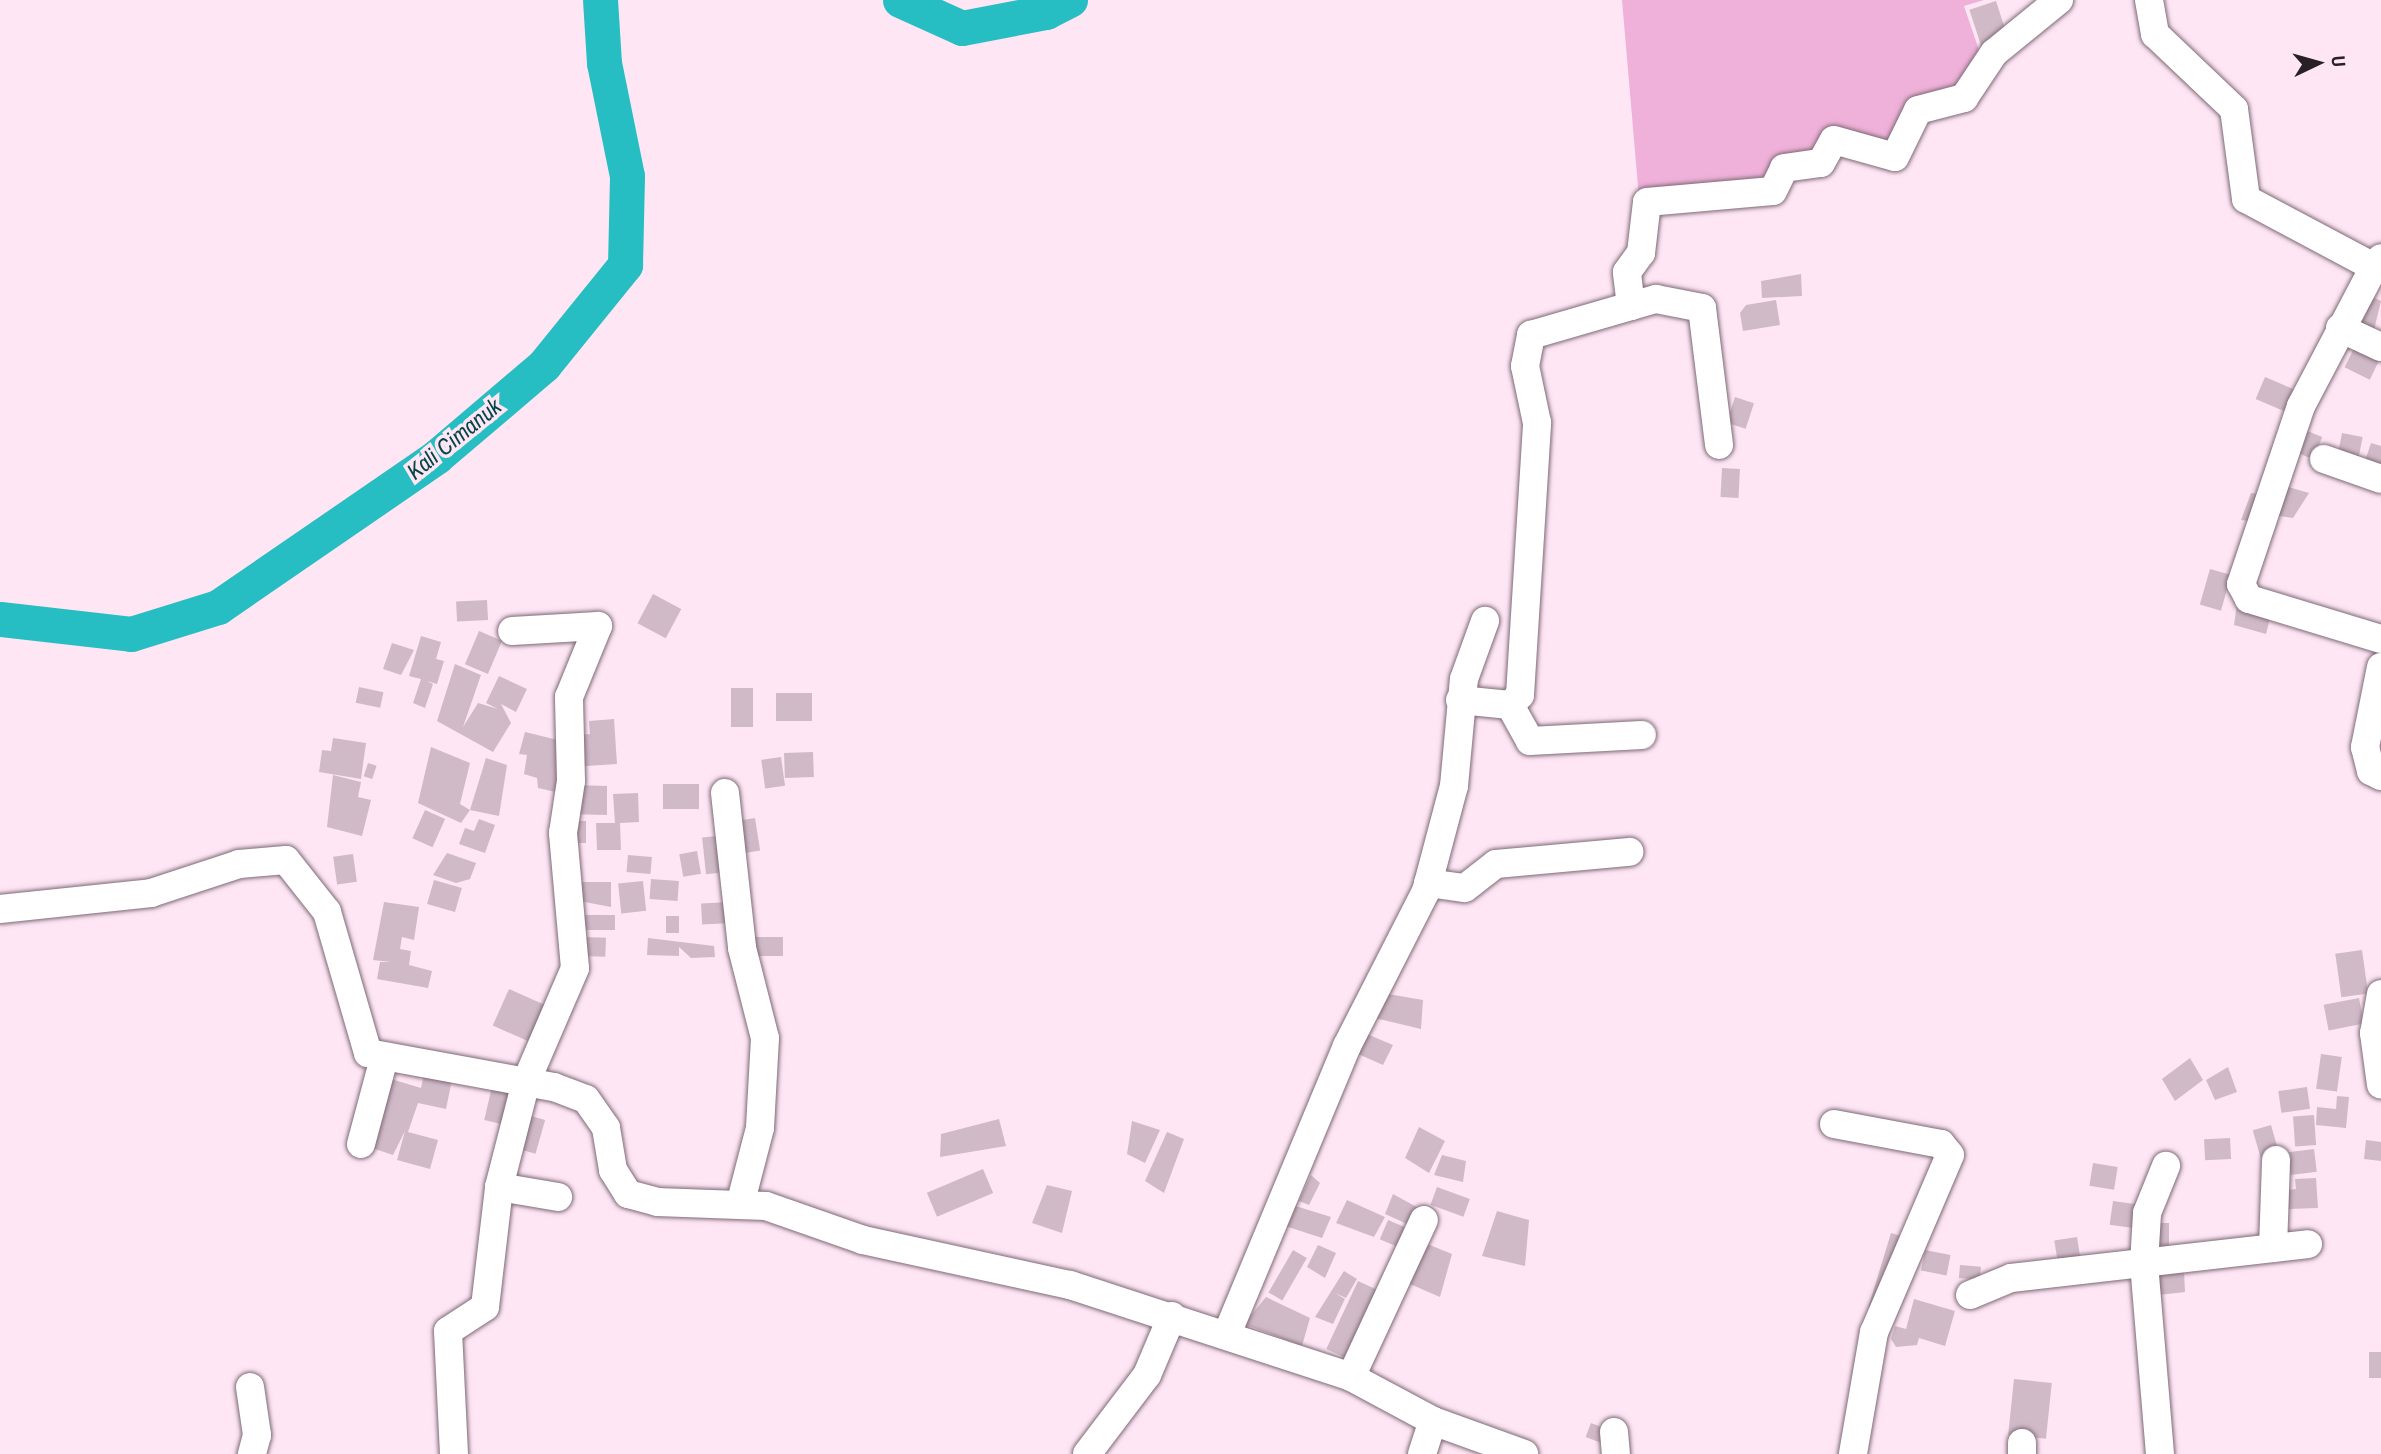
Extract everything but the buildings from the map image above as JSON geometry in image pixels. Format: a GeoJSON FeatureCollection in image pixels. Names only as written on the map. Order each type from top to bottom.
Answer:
{"type":"FeatureCollection","features":[{"type":"Feature","properties":{"kind":"street"},"geometry":{"type":"LineString","coordinates":[[1631,306],[1627,272],[1642,249],[1644,205],[1773,191],[1784,168],[1821,163],[1834,140],[1895,158],[1917,110],[1964,98],[1994,53],[2059,0]]}},
{"type":"Feature","properties":{"kind":"street"},"geometry":{"type":"LineString","coordinates":[[2149,0],[2155,34],[2234,109],[2246,198],[2378,262],[2340,328],[2283,450],[2241,584],[2249,599],[2381,639]]}},
{"type":"Feature","properties":{"kind":"street"},"geometry":{"type":"LineString","coordinates":[[1510,705],[1520,695],[1532,566],[1537,423],[1525,366],[1528,339],[1656,299],[1702,308],[1719,445]]}},
{"type":"Feature","properties":{"kind":"street"},"geometry":{"type":"LineString","coordinates":[[2340,328],[2381,347]]}},
{"type":"Feature","properties":{"kind":"street"},"geometry":{"type":"LineString","coordinates":[[2324,459],[2381,480]]}},
{"type":"Feature","properties":{"kind":"street"},"geometry":{"type":"LineString","coordinates":[[1227,1334],[1347,1046],[1429,883],[1454,786],[1460,700],[1485,621]]}},
{"type":"Feature","properties":{"kind":"street"},"geometry":{"type":"LineString","coordinates":[[454,1454],[448,1331],[485,1307],[499,1187],[526,1082],[575,968],[563,833],[571,781],[569,698],[598,630],[593,622],[512,631]]}},
{"type":"Feature","properties":{"kind":"street"},"geometry":{"type":"LineString","coordinates":[[2381,667],[2365,747],[2371,771],[2381,776]]}},
{"type":"Feature","properties":{"kind":"street"},"geometry":{"type":"LineString","coordinates":[[1460,700],[1510,705]]}},
{"type":"Feature","properties":{"kind":"street"},"geometry":{"type":"LineString","coordinates":[[1510,705],[1530,741],[1642,735]]}},
{"type":"Feature","properties":{"kind":"street"},"geometry":{"type":"LineString","coordinates":[[725,793],[742,948],[765,1038],[760,1128],[741,1201]]}},
{"type":"Feature","properties":{"kind":"street"},"geometry":{"type":"LineString","coordinates":[[1429,883],[1465,888],[1496,864],[1629,852]]}},
{"type":"Feature","properties":{"kind":"street"},"geometry":{"type":"LineString","coordinates":[[0,909],[151,893],[239,864],[286,860],[327,912],[361,1045],[384,1058],[526,1082],[575,1094],[597,1112],[613,1170],[628,1194],[657,1202],[741,1201],[863,1240],[1070,1285],[1227,1334],[1351,1377],[1433,1421],[1524,1454]]}},
{"type":"Feature","properties":{"kind":"street"},"geometry":{"type":"LineString","coordinates":[[2381,994],[2374,1033],[2381,1085]]}},
{"type":"Feature","properties":{"kind":"street"},"geometry":{"type":"LineString","coordinates":[[361,1144],[384,1058]]}},
{"type":"Feature","properties":{"kind":"street"},"geometry":{"type":"LineString","coordinates":[[1834,1124],[1941,1144],[1950,1155],[1874,1332],[1853,1454]]}},
{"type":"Feature","properties":{"kind":"street"},"geometry":{"type":"LineString","coordinates":[[2273,1248],[2276,1160]]}},
{"type":"Feature","properties":{"kind":"street"},"geometry":{"type":"LineString","coordinates":[[2160,1454],[2144,1264],[2147,1213],[2166,1166]]}},
{"type":"Feature","properties":{"kind":"street"},"geometry":{"type":"LineString","coordinates":[[499,1187],[558,1197]]}},
{"type":"Feature","properties":{"kind":"street"},"geometry":{"type":"LineString","coordinates":[[1351,1377],[1424,1220]]}},
{"type":"Feature","properties":{"kind":"street"},"geometry":{"type":"LineString","coordinates":[[1970,1295],[2001,1280],[2308,1244]]}},
{"type":"Feature","properties":{"kind":"street"},"geometry":{"type":"LineString","coordinates":[[1087,1454],[1147,1375],[1172,1316]]}},
{"type":"Feature","properties":{"kind":"street"},"geometry":{"type":"LineString","coordinates":[[250,1387],[257,1435],[252,1454]]}},
{"type":"Feature","properties":{"kind":"street"},"geometry":{"type":"LineString","coordinates":[[1422,1454],[1433,1421]]}},
{"type":"Feature","properties":{"kind":"shaded area"},"geometry":{"type":"Polygon","coordinates":[[[1622,0],[1984,0],[1964,6],[1981,56],[1956,94],[1890,152],[1818,157],[1768,185],[1639,198],[1622,0]]]}},
{"type":"Feature","properties":{"kind":"waterway","name":"Kali Cimanuk"},"geometry":{"type":"LineString","coordinates":[[0,619],[131,634],[218,607],[436,457],[544,365],[625,265],[627,176],[604,63],[600,0]]}},
{"type":"Feature","properties":{"kind":"waterway","name":"Kali Cimanuk"},"geometry":{"type":"LineString","coordinates":[[900,0],[962,28],[1046,12],[1070,0]]}}]}
